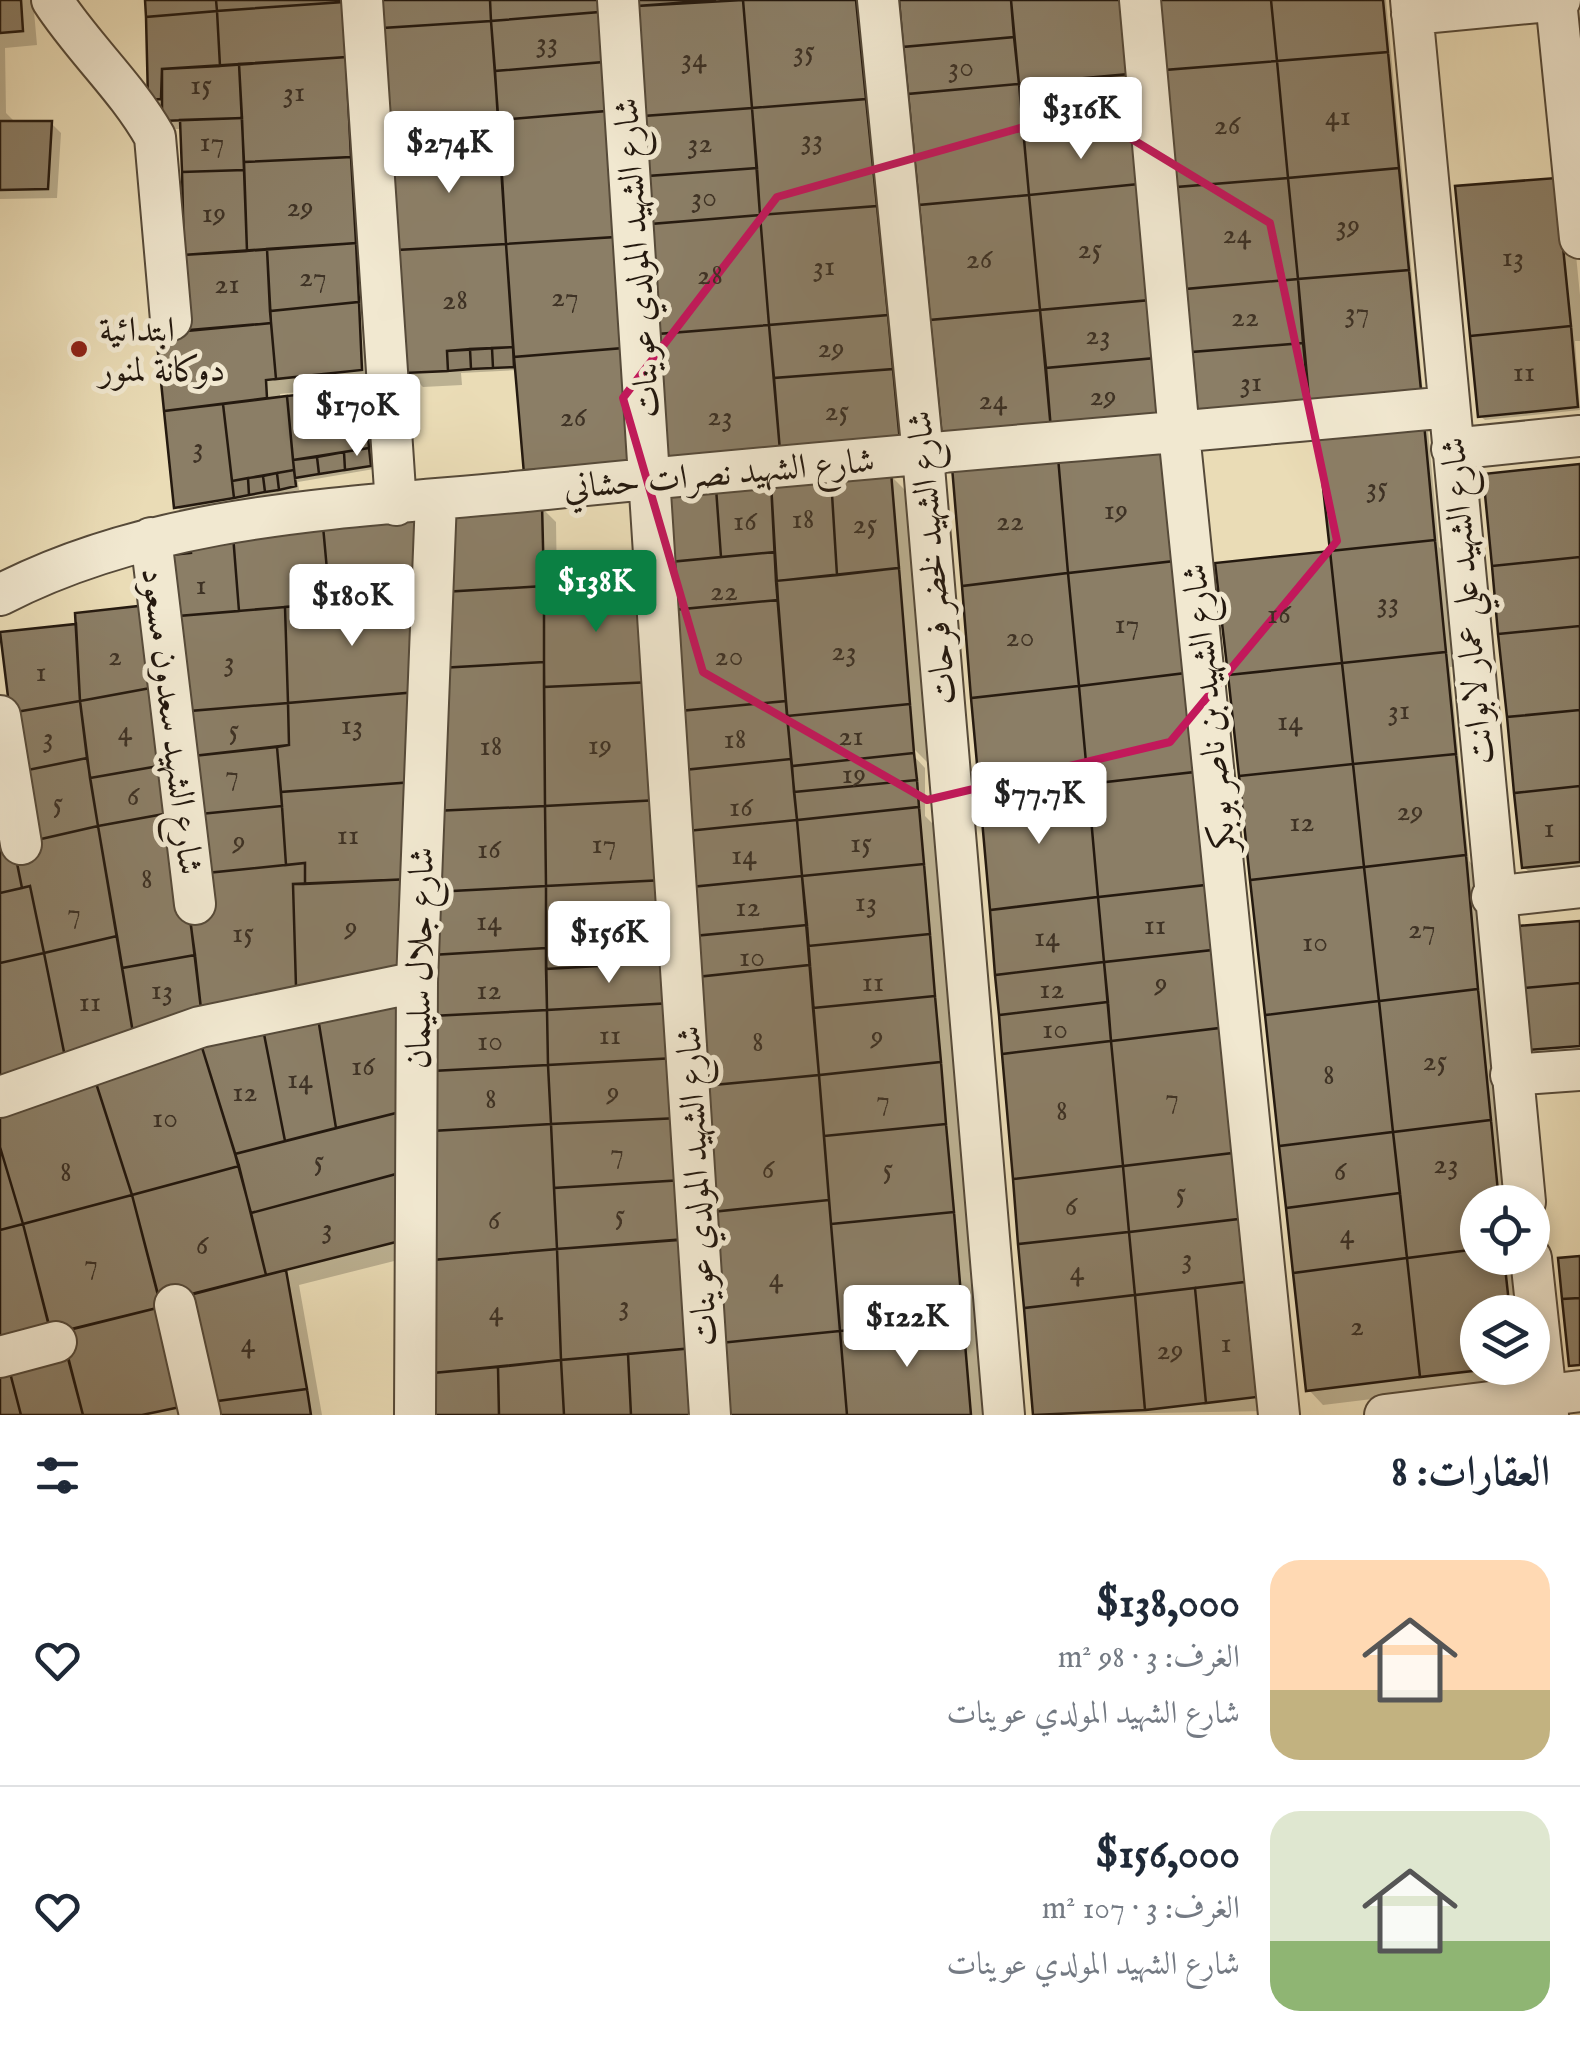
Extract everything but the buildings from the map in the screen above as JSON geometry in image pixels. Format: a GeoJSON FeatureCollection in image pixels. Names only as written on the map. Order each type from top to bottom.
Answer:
{"type":"FeatureCollection","features":[{"type":"Feature","properties":{"kind":"street"},"geometry":{"type":"LineString","coordinates":[[52,0],[155,136],[171,320]]}},
{"type":"Feature","properties":{"kind":"street"},"geometry":{"type":"LineString","coordinates":[[362,0],[396,505]]}},
{"type":"Feature","properties":{"kind":"street","name":"شارع الشهيد المولدي عوينات"},"geometry":{"type":"LineString","coordinates":[[618,0],[710,1415]]}},
{"type":"Feature","properties":{"kind":"street","name":"شارع الشهيد لخضر فرحات"},"geometry":{"type":"LineString","coordinates":[[878,0],[922,455],[1004,1415]]}},
{"type":"Feature","properties":{"kind":"street","name":"شارع الشهيد بن ناصر بوبكر"},"geometry":{"type":"LineString","coordinates":[[1140,0],[1179,433],[1278,1415]]}},
{"type":"Feature","properties":{"kind":"street"},"geometry":{"type":"LineString","coordinates":[[1411,7],[1558,0],[1580,238]]}},
{"type":"Feature","properties":{"kind":"street","name":"شارع الشهيد علي عمار لابوانت"},"geometry":{"type":"LineString","coordinates":[[1411,7],[1492,896],[1523,1185]]}},
{"type":"Feature","properties":{"kind":"street","name":"شارع الشهيد نصرات حشاني"},"geometry":{"type":"LineString","coordinates":[[0,595],[150,538],[194,528],[652,478],[1450,407]]}},
{"type":"Feature","properties":{"kind":"street"},"geometry":{"type":"LineString","coordinates":[[1452,450],[1580,436]]}},
{"type":"Feature","properties":{"kind":"street","name":"شارع جلال سليمان"},"geometry":{"type":"LineString","coordinates":[[415,1415],[417,982],[436,500]]}},
{"type":"Feature","properties":{"kind":"street","name":"شارع الشهيد سعدون مسعود"},"geometry":{"type":"LineString","coordinates":[[150,538],[195,904]]}},
{"type":"Feature","properties":{"kind":"street"},"geometry":{"type":"LineString","coordinates":[[0,716],[21,844]]}},
{"type":"Feature","properties":{"kind":"street"},"geometry":{"type":"LineString","coordinates":[[1492,896],[1580,886]]}},
{"type":"Feature","properties":{"kind":"street"},"geometry":{"type":"LineString","coordinates":[[0,1098],[200,1026],[417,982]]}},
{"type":"Feature","properties":{"kind":"street"},"geometry":{"type":"LineString","coordinates":[[1511,1076],[1580,1070]]}},
{"type":"Feature","properties":{"kind":"street"},"geometry":{"type":"LineString","coordinates":[[1385,1415],[1558,1400],[1534,1275]]}},
{"type":"Feature","properties":{"kind":"street"},"geometry":{"type":"LineString","coordinates":[[174,1305],[200,1415]]}},
{"type":"Feature","properties":{"kind":"street"},"geometry":{"type":"LineString","coordinates":[[0,1357],[56,1342]]}},
{"type":"Feature","properties":{"kind":"highlighted area"},"geometry":{"type":"Polygon","coordinates":[[[1084,110],[1270,223],[1337,541],[1170,742],[927,800],[703,672],[623,398],[777,197],[1084,110]]]}},
{"type":"Feature","properties":{"kind":"place","name":"ابتدائية دوكانة لمنور"},"geometry":{"type":"Point","coordinates":[79,349]}}]}
